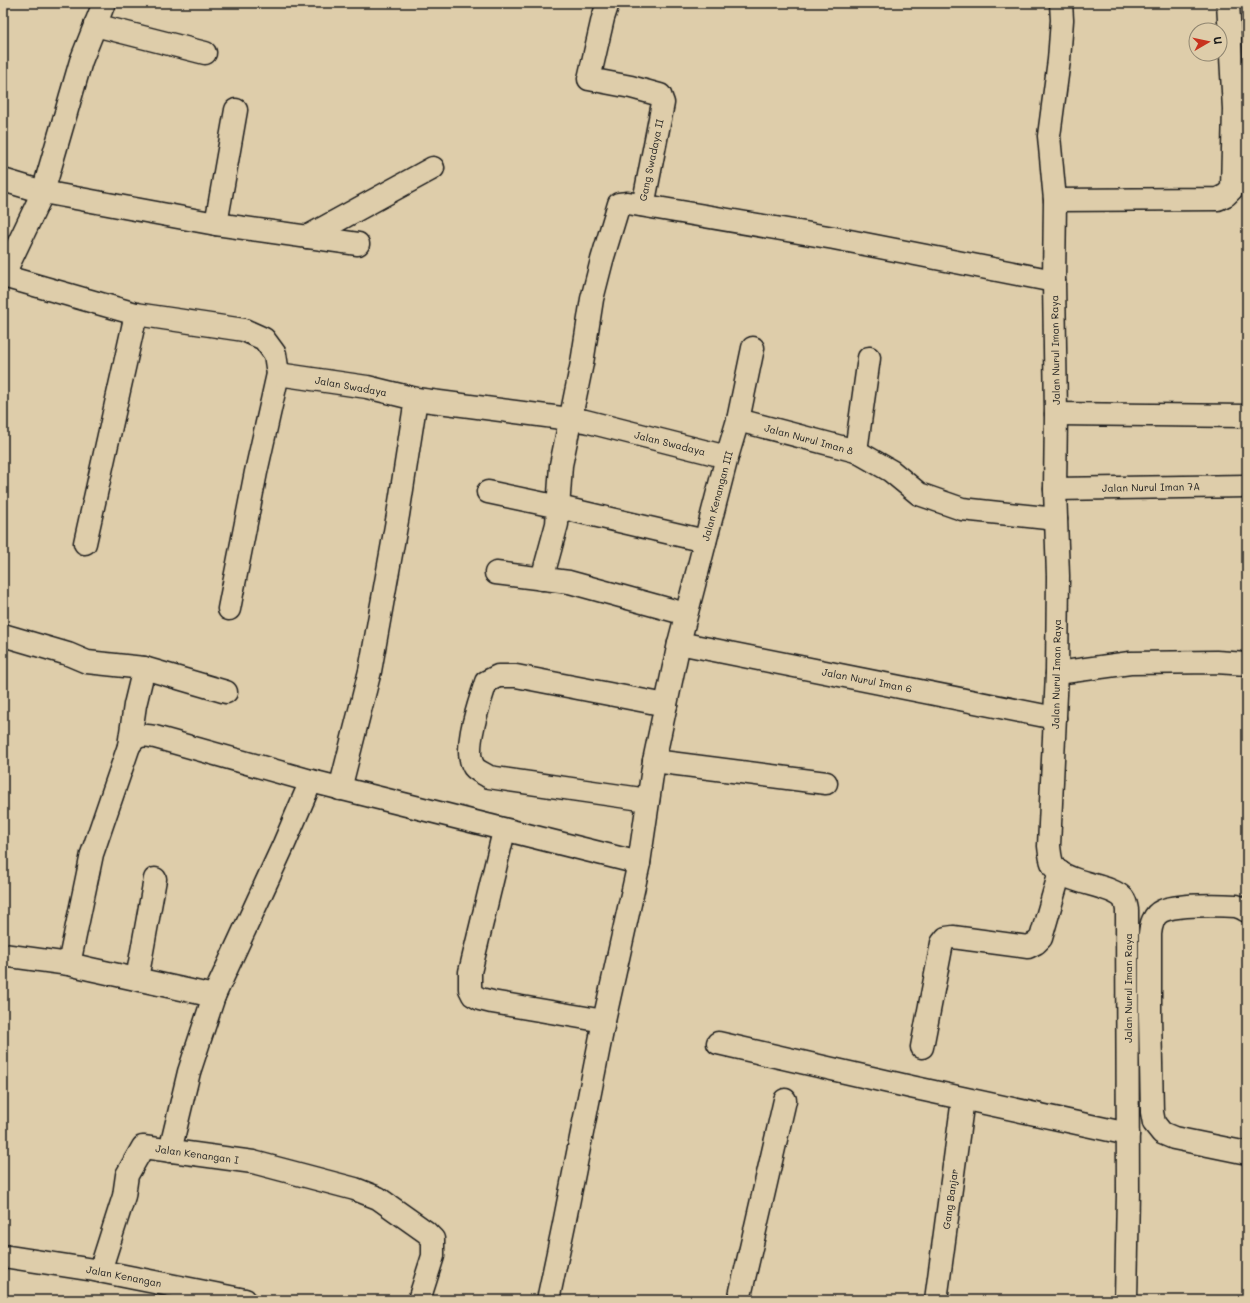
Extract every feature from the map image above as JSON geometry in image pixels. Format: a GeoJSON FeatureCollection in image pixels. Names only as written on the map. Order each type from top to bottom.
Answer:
{"type":"FeatureCollection","features":[{"type":"Feature","properties":{"kind":"street"},"geometry":{"type":"LineString","coordinates":[[104,3],[81,61],[43,192],[3,276],[136,314],[244,330],[264,339],[276,354],[278,374],[256,472],[229,610]]}},
{"type":"Feature","properties":{"kind":"street","name":"Gang Swadaya II"},"geometry":{"type":"LineString","coordinates":[[571,419],[596,279],[619,204],[628,203],[642,205],[646,196],[663,103],[660,95],[631,87],[589,79],[603,18],[608,3]]}},
{"type":"Feature","properties":{"kind":"street","name":"Jalan Nurul Iman Raya"},"geometry":{"type":"LineString","coordinates":[[1061,3],[1062,20],[1059,60],[1049,136],[1055,200],[1054,281],[1057,673],[1049,846],[1050,858],[1054,867],[1060,872],[1116,894],[1126,902],[1128,935],[1126,1300]]}},
{"type":"Feature","properties":{"kind":"street"},"geometry":{"type":"LineString","coordinates":[[1055,200],[1218,199],[1237,195],[1232,189],[1234,109],[1228,3]]}},
{"type":"Feature","properties":{"kind":"street"},"geometry":{"type":"LineString","coordinates":[[96,25],[205,53]]}},
{"type":"Feature","properties":{"kind":"street"},"geometry":{"type":"LineString","coordinates":[[216,224],[236,110]]}},
{"type":"Feature","properties":{"kind":"street"},"geometry":{"type":"LineString","coordinates":[[307,236],[433,168]]}},
{"type":"Feature","properties":{"kind":"street"},"geometry":{"type":"LineString","coordinates":[[3,180],[43,192],[216,224],[358,244]]}},
{"type":"Feature","properties":{"kind":"street"},"geometry":{"type":"LineString","coordinates":[[642,205],[834,238],[1054,281]]}},
{"type":"Feature","properties":{"kind":"street"},"geometry":{"type":"LineString","coordinates":[[85,543],[136,314]]}},
{"type":"Feature","properties":{"kind":"street","name":"Jalan Kenangan III"},"geometry":{"type":"LineString","coordinates":[[548,1300],[604,1021],[639,864],[654,760],[679,643],[726,458],[738,420],[753,348]]}},
{"type":"Feature","properties":{"kind":"street"},"geometry":{"type":"LineString","coordinates":[[856,451],[869,358]]}},
{"type":"Feature","properties":{"kind":"street","name":"Jalan Swadaya"},"geometry":{"type":"LineString","coordinates":[[278,374],[367,387],[416,399],[585,421],[726,458]]}},
{"type":"Feature","properties":{"kind":"street"},"geometry":{"type":"LineString","coordinates":[[340,788],[370,671],[398,515],[416,399]]}},
{"type":"Feature","properties":{"kind":"street"},"geometry":{"type":"LineString","coordinates":[[1056,414],[1247,416]]}},
{"type":"Feature","properties":{"kind":"street"},"geometry":{"type":"LineString","coordinates":[[542,579],[557,524],[561,465],[571,419]]}},
{"type":"Feature","properties":{"kind":"street","name":"Jalan Nurul Iman 8"},"geometry":{"type":"LineString","coordinates":[[738,420],[856,451],[891,471],[919,494],[962,509],[1056,519]]}},
{"type":"Feature","properties":{"kind":"street","name":"Jalan Nurul Iman 7A"},"geometry":{"type":"LineString","coordinates":[[1056,489],[1247,486]]}},
{"type":"Feature","properties":{"kind":"street"},"geometry":{"type":"LineString","coordinates":[[488,492],[705,541]]}},
{"type":"Feature","properties":{"kind":"street"},"geometry":{"type":"LineString","coordinates":[[496,573],[569,582],[686,614]]}},
{"type":"Feature","properties":{"kind":"street"},"geometry":{"type":"LineString","coordinates":[[3,635],[68,654],[88,662],[144,668],[226,692]]}},
{"type":"Feature","properties":{"kind":"street","name":"Jalan Nurul Iman 6"},"geometry":{"type":"LineString","coordinates":[[679,643],[1055,718]]}},
{"type":"Feature","properties":{"kind":"street"},"geometry":{"type":"LineString","coordinates":[[1057,673],[1130,663],[1216,662],[1247,664]]}},
{"type":"Feature","properties":{"kind":"street"},"geometry":{"type":"LineString","coordinates":[[69,964],[92,854],[129,746],[135,706],[144,668]]}},
{"type":"Feature","properties":{"kind":"street"},"geometry":{"type":"LineString","coordinates":[[648,800],[490,777],[474,767],[470,755],[470,740],[486,682],[498,676],[516,676],[666,705]]}},
{"type":"Feature","properties":{"kind":"street"},"geometry":{"type":"LineString","coordinates":[[129,746],[137,736],[147,735],[310,781],[639,864]]}},
{"type":"Feature","properties":{"kind":"street"},"geometry":{"type":"LineString","coordinates":[[654,760],[826,783]]}},
{"type":"Feature","properties":{"kind":"street"},"geometry":{"type":"LineString","coordinates":[[170,1151],[189,1072],[214,996],[284,844],[310,781]]}},
{"type":"Feature","properties":{"kind":"street"},"geometry":{"type":"LineString","coordinates":[[504,831],[470,972],[470,989],[473,995],[492,1002],[604,1021]]}},
{"type":"Feature","properties":{"kind":"street"},"geometry":{"type":"LineString","coordinates":[[922,1047],[942,943],[946,938],[953,937],[1028,947],[1036,943],[1041,938],[1060,872]]}},
{"type":"Feature","properties":{"kind":"street"},"geometry":{"type":"LineString","coordinates":[[137,979],[155,879]]}},
{"type":"Feature","properties":{"kind":"street"},"geometry":{"type":"LineString","coordinates":[[1247,911],[1237,906],[1177,907],[1161,911],[1156,916],[1151,924],[1150,934],[1150,1015],[1152,1112],[1154,1123],[1162,1133],[1174,1138],[1247,1153]]}},
{"type":"Feature","properties":{"kind":"street"},"geometry":{"type":"LineString","coordinates":[[3,955],[69,964],[214,996]]}},
{"type":"Feature","properties":{"kind":"street"},"geometry":{"type":"LineString","coordinates":[[718,1043],[1128,1134]]}},
{"type":"Feature","properties":{"kind":"street","name":"Gang Banjar"},"geometry":{"type":"LineString","coordinates":[[936,1300],[963,1098]]}},
{"type":"Feature","properties":{"kind":"street"},"geometry":{"type":"LineString","coordinates":[[739,1300],[785,1100]]}},
{"type":"Feature","properties":{"kind":"street","name":"Jalan Kenangan I"},"geometry":{"type":"LineString","coordinates":[[100,1271],[124,1196],[127,1175],[143,1147],[254,1162],[355,1189],[378,1198],[426,1232],[432,1239],[433,1256],[419,1300]]}},
{"type":"Feature","properties":{"kind":"street","name":"Jalan Kenangan"},"geometry":{"type":"LineString","coordinates":[[3,1256],[100,1271],[245,1300]]}}]}
